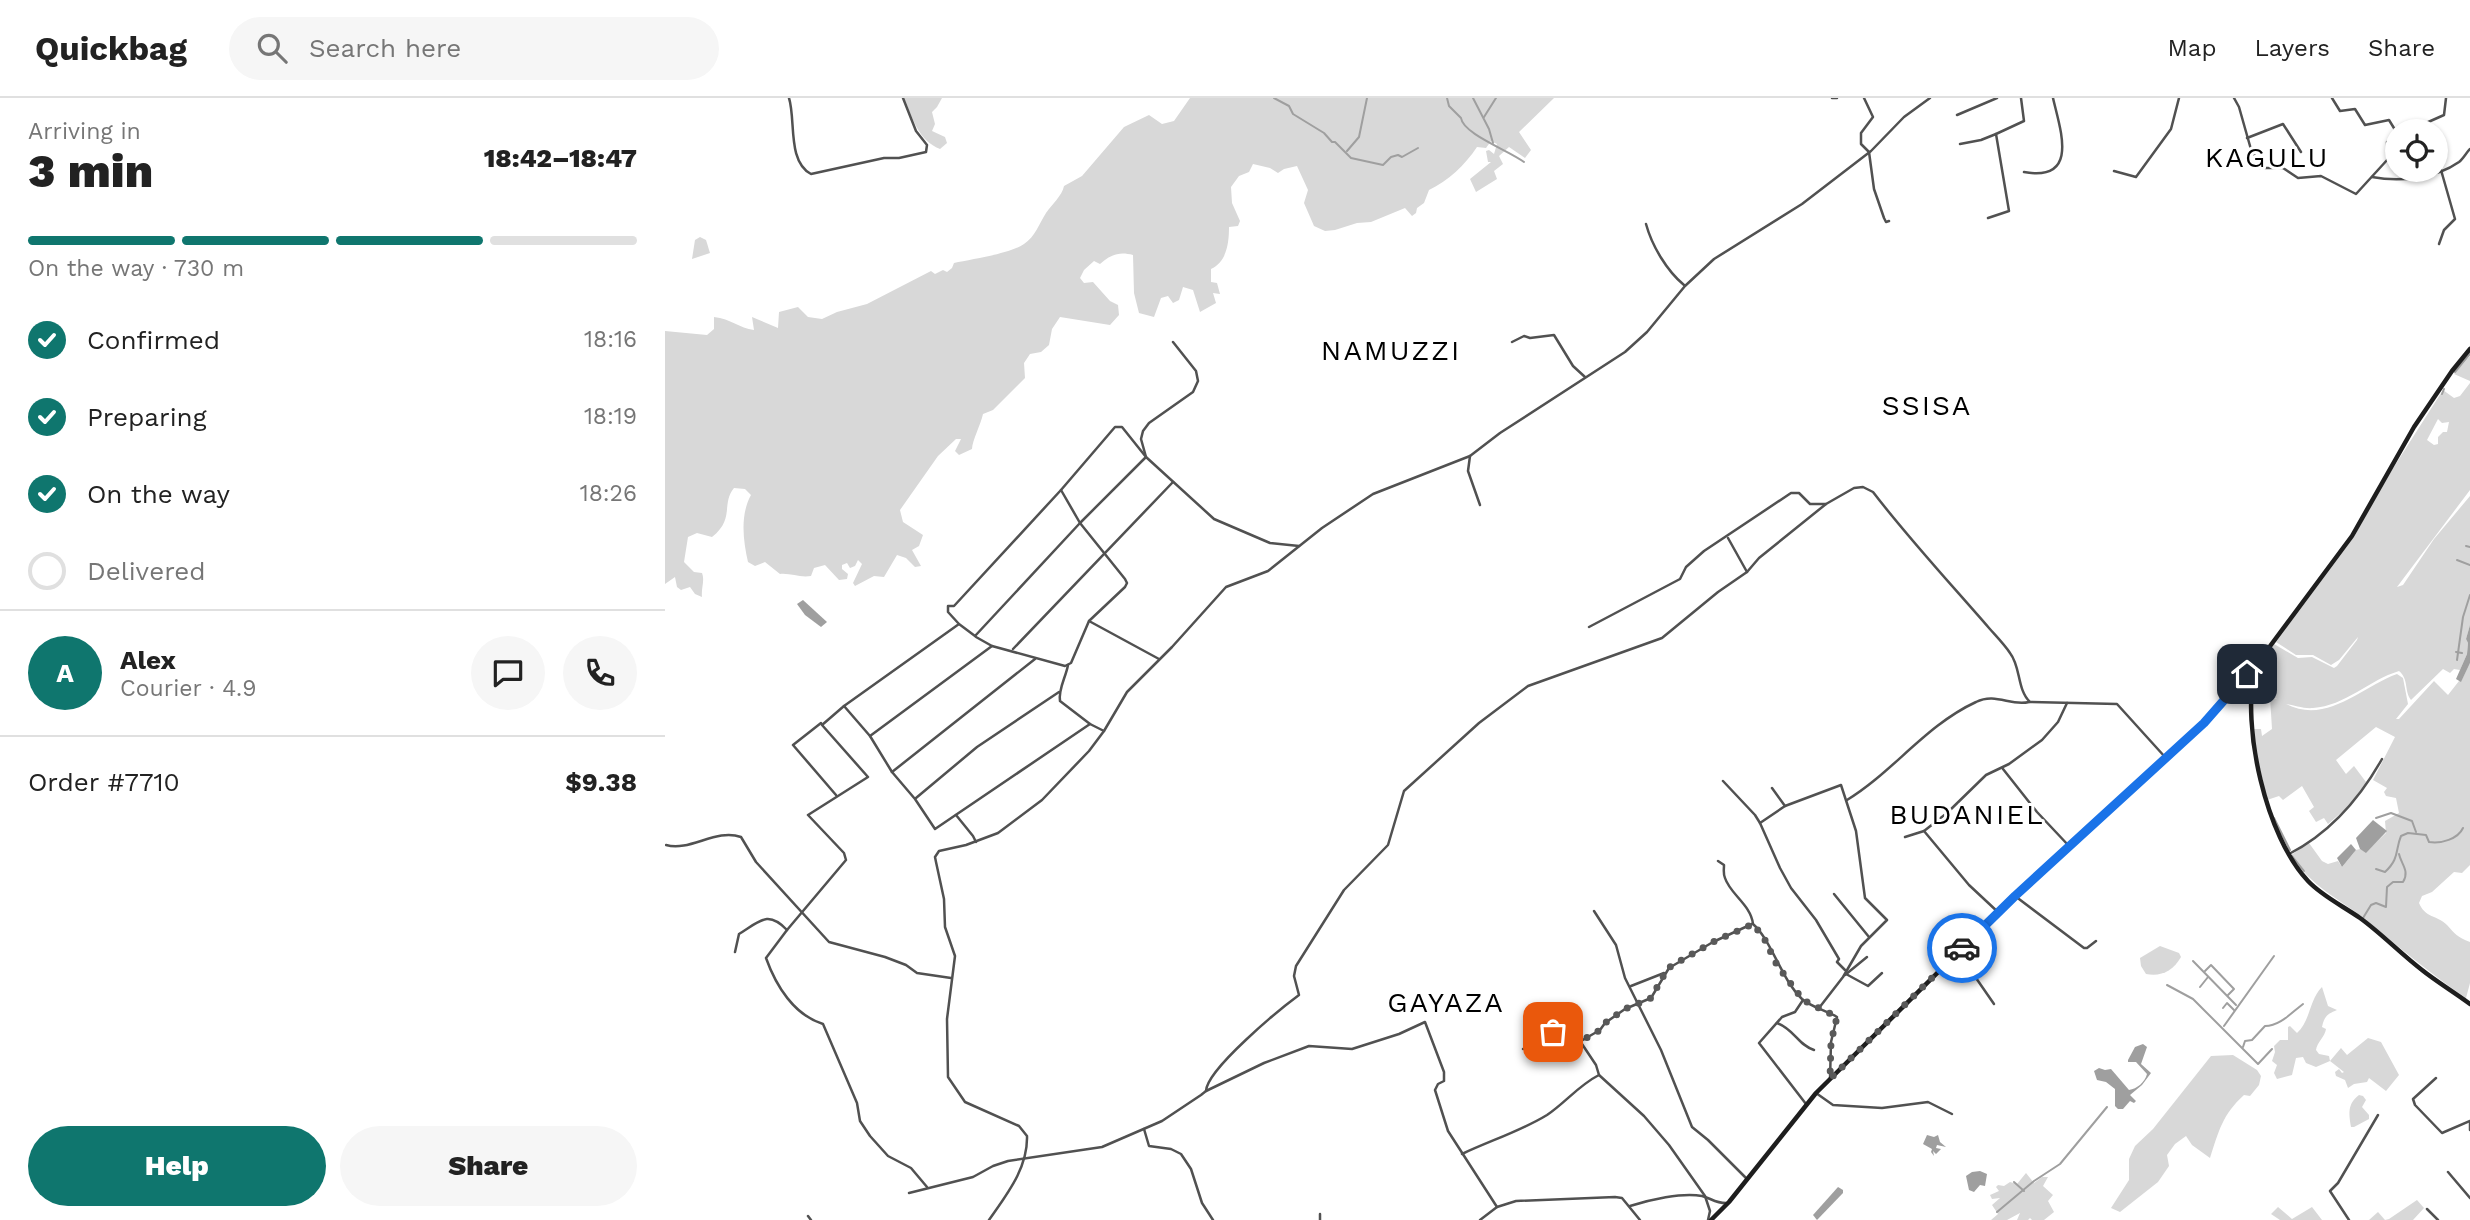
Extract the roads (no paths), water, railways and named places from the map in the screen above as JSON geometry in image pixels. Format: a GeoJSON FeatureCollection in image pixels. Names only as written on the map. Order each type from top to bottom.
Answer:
{"type":"FeatureCollection","features":[{"type":"Feature","properties":{"kind":"main road"},"geometry":{"type":"LineString","coordinates":[[1710,1220],[1729,1202],[1816,1093],[2015,896],[2204,723],[2256,666],[2342,552],[2414,426],[2470,349]]}},
{"type":"Feature","properties":{"kind":"main road"},"geometry":{"type":"LineString","coordinates":[[2256,666],[2251,687],[2254,747],[2266,800],[2289,854],[2309,882],[2362,919],[2422,970],[2470,1004]]}},
{"type":"Feature","properties":{"kind":"main road"},"geometry":{"type":"LineString","coordinates":[[2239,684],[2247,683],[2251,687]]}},
{"type":"Feature","properties":{"kind":"street"},"geometry":{"type":"LineString","coordinates":[[789,98],[793,147],[806,172],[811,174],[888,157],[899,158],[926,152],[927,145],[916,131],[903,98]]}},
{"type":"Feature","properties":{"kind":"street"},"geometry":{"type":"LineString","coordinates":[[1864,98],[1873,117],[1861,133],[1861,144],[1869,152],[1874,189],[1884,219],[1889,221]]}},
{"type":"Feature","properties":{"kind":"street"},"geometry":{"type":"LineString","coordinates":[[989,1220],[1014,1182],[1026,1157],[1027,1136],[1024,1130],[965,1102],[948,1077],[947,1019],[955,956],[945,927],[944,899],[935,857],[939,852],[998,833],[1030,811],[1074,768],[1104,731],[1127,692],[1226,587],[1268,571],[1332,521],[1373,494],[1470,456],[1640,339],[1685,286],[1714,259],[1802,204],[1869,152],[1904,117],[1930,98]]}},
{"type":"Feature","properties":{"kind":"street"},"geometry":{"type":"LineString","coordinates":[[1957,115],[1997,98]]}},
{"type":"Feature","properties":{"kind":"street"},"geometry":{"type":"LineString","coordinates":[[1960,145],[1981,140],[2024,121],[2021,98]]}},
{"type":"Feature","properties":{"kind":"street"},"geometry":{"type":"LineString","coordinates":[[2024,172],[2047,172],[2059,164],[2062,140],[2053,98]]}},
{"type":"Feature","properties":{"kind":"street"},"geometry":{"type":"LineString","coordinates":[[2114,171],[2136,177],[2171,129],[2179,98]]}},
{"type":"Feature","properties":{"kind":"street"},"geometry":{"type":"LineString","coordinates":[[2234,98],[2261,169],[2283,168],[2298,178],[2321,176],[2358,194],[2385,162]]}},
{"type":"Feature","properties":{"kind":"street"},"geometry":{"type":"LineString","coordinates":[[2332,98],[2340,111],[2356,110],[2365,125],[2385,121]]}},
{"type":"Feature","properties":{"kind":"street"},"geometry":{"type":"LineString","coordinates":[[2435,119],[2444,115],[2446,98]]}},
{"type":"Feature","properties":{"kind":"street"},"geometry":{"type":"LineString","coordinates":[[2247,138],[2283,124],[2301,152]]}},
{"type":"Feature","properties":{"kind":"street"},"geometry":{"type":"LineString","coordinates":[[1988,218],[2008,211],[1996,134]]}},
{"type":"Feature","properties":{"kind":"street"},"geometry":{"type":"LineString","coordinates":[[2448,167],[2461,161],[2470,149]]}},
{"type":"Feature","properties":{"kind":"street"},"geometry":{"type":"LineString","coordinates":[[2372,177],[2385,178]]}},
{"type":"Feature","properties":{"kind":"street"},"geometry":{"type":"LineString","coordinates":[[2439,244],[2444,230],[2455,219],[2444,182]]}},
{"type":"Feature","properties":{"kind":"street"},"geometry":{"type":"LineString","coordinates":[[1646,223],[1670,270],[1685,286]]}},
{"type":"Feature","properties":{"kind":"street"},"geometry":{"type":"LineString","coordinates":[[1512,342],[1524,336],[1530,338],[1554,335],[1573,366],[1585,377]]}},
{"type":"Feature","properties":{"kind":"street"},"geometry":{"type":"LineString","coordinates":[[1146,457],[1141,439],[1143,431],[1149,423],[1193,391],[1198,381],[1196,371],[1173,342]]}},
{"type":"Feature","properties":{"kind":"street"},"geometry":{"type":"LineString","coordinates":[[1068,665],[1059,666],[1013,650],[992,646],[960,624],[948,612],[948,606],[954,606],[1117,426],[1122,426],[1146,457],[1214,519],[1270,543],[1300,546]]}},
{"type":"Feature","properties":{"kind":"street"},"geometry":{"type":"LineString","coordinates":[[1470,456],[1468,471],[1480,505]]}},
{"type":"Feature","properties":{"kind":"street"},"geometry":{"type":"LineString","coordinates":[[975,636],[1080,523],[1146,457]]}},
{"type":"Feature","properties":{"kind":"street"},"geometry":{"type":"LineString","coordinates":[[1013,650],[1173,482]]}},
{"type":"Feature","properties":{"kind":"street"},"geometry":{"type":"LineString","coordinates":[[1206,1091],[1207,1084],[1215,1073],[1248,1038],[1299,995],[1294,971],[1305,948],[1317,934],[1344,890],[1388,845],[1402,797],[1411,784],[1479,723],[1522,689],[1654,643],[1747,572],[1759,558],[1826,505],[1854,488],[1863,487],[1873,492],[2010,652],[2017,667],[2023,693],[2030,702]]}},
{"type":"Feature","properties":{"kind":"street"},"geometry":{"type":"LineString","coordinates":[[1061,490],[1080,523],[1127,583],[1089,621],[1068,665],[1059,692],[1062,703],[1104,731]]}},
{"type":"Feature","properties":{"kind":"street"},"geometry":{"type":"LineString","coordinates":[[1589,627],[1680,579],[1687,566],[1705,551],[1791,493],[1799,493],[1810,504],[1826,505]]}},
{"type":"Feature","properties":{"kind":"street"},"geometry":{"type":"LineString","coordinates":[[1728,537],[1747,572]]}},
{"type":"Feature","properties":{"kind":"street"},"geometry":{"type":"LineString","coordinates":[[1089,621],[1159,659]]}},
{"type":"Feature","properties":{"kind":"street"},"geometry":{"type":"LineString","coordinates":[[837,796],[793,745],[960,624]]}},
{"type":"Feature","properties":{"kind":"street"},"geometry":{"type":"LineString","coordinates":[[870,736],[992,646]]}},
{"type":"Feature","properties":{"kind":"street"},"geometry":{"type":"LineString","coordinates":[[892,772],[1035,659]]}},
{"type":"Feature","properties":{"kind":"street"},"geometry":{"type":"LineString","coordinates":[[915,799],[977,747],[1059,692]]}},
{"type":"Feature","properties":{"kind":"street"},"geometry":{"type":"LineString","coordinates":[[1847,800],[1926,734],[1977,701],[2001,698],[2019,703],[2117,704],[2165,757]]}},
{"type":"Feature","properties":{"kind":"street"},"geometry":{"type":"LineString","coordinates":[[1905,837],[1924,831],[1986,775],[2003,768],[2042,740],[2058,722],[2067,703]]}},
{"type":"Feature","properties":{"kind":"street"},"geometry":{"type":"LineString","coordinates":[[844,706],[870,736],[892,772],[915,799],[935,829],[1090,724]]}},
{"type":"Feature","properties":{"kind":"street"},"geometry":{"type":"LineString","coordinates":[[821,723],[868,777],[808,816],[844,853],[846,860],[766,958],[790,1002],[803,1017],[823,1024],[857,1103],[860,1121],[870,1136],[888,1156],[911,1168],[929,1188]]}},
{"type":"Feature","properties":{"kind":"street"},"geometry":{"type":"LineString","coordinates":[[2289,854],[2349,808],[2382,759]]}},
{"type":"Feature","properties":{"kind":"street"},"geometry":{"type":"LineString","coordinates":[[2003,768],[2037,812],[2069,846]]}},
{"type":"Feature","properties":{"kind":"street"},"geometry":{"type":"LineString","coordinates":[[1723,781],[1755,815],[1791,888],[1816,920],[1845,974],[1868,986],[1882,973]]}},
{"type":"Feature","properties":{"kind":"street"},"geometry":{"type":"LineString","coordinates":[[1760,824],[1785,806],[1841,785],[1856,831],[1865,898],[1887,920],[1868,937],[1854,955],[1845,974],[1819,1008]]}},
{"type":"Feature","properties":{"kind":"street"},"geometry":{"type":"LineString","coordinates":[[1772,788],[1785,806]]}},
{"type":"Feature","properties":{"kind":"street"},"geometry":{"type":"LineString","coordinates":[[956,815],[976,842]]}},
{"type":"Feature","properties":{"kind":"street"},"geometry":{"type":"LineString","coordinates":[[1924,831],[1969,885],[1999,913]]}},
{"type":"Feature","properties":{"kind":"street"},"geometry":{"type":"LineString","coordinates":[[666,845],[676,847],[717,837],[741,836],[757,862],[829,942],[885,957],[906,965],[917,973],[951,978]]}},
{"type":"Feature","properties":{"kind":"street"},"geometry":{"type":"LineString","coordinates":[[1718,861],[1724,865],[1725,878],[1743,901],[1777,965],[1803,1000],[1838,1018],[1831,1042],[1830,1079]]}},
{"type":"Feature","properties":{"kind":"street"},"geometry":{"type":"LineString","coordinates":[[1834,894],[1868,937]]}},
{"type":"Feature","properties":{"kind":"street"},"geometry":{"type":"LineString","coordinates":[[2015,896],[2084,948],[2096,941]]}},
{"type":"Feature","properties":{"kind":"street"},"geometry":{"type":"LineString","coordinates":[[1594,911],[1616,945],[1625,978],[1667,1063],[1692,1126],[1747,1179]]}},
{"type":"Feature","properties":{"kind":"street"},"geometry":{"type":"LineString","coordinates":[[735,952],[740,934],[768,918],[775,919],[787,930]]}},
{"type":"Feature","properties":{"kind":"street"},"geometry":{"type":"LineString","coordinates":[[1630,986],[1664,973],[1682,958],[1753,924]]}},
{"type":"Feature","properties":{"kind":"street"},"geometry":{"type":"LineString","coordinates":[[1958,952],[1994,1004]]}},
{"type":"Feature","properties":{"kind":"street"},"geometry":{"type":"LineString","coordinates":[[1845,974],[1867,957]]}},
{"type":"Feature","properties":{"kind":"street"},"geometry":{"type":"LineString","coordinates":[[1581,1041],[1600,1030],[1605,1023],[1625,1009],[1652,997],[1664,973]]}},
{"type":"Feature","properties":{"kind":"street"},"geometry":{"type":"LineString","coordinates":[[1803,1000],[1795,1012],[1782,1017],[1759,1041],[1759,1045],[1806,1104]]}},
{"type":"Feature","properties":{"kind":"street"},"geometry":{"type":"LineString","coordinates":[[909,1193],[973,1177],[993,1166],[1026,1157],[1094,1150],[1162,1121],[1206,1091],[1264,1063],[1310,1046],[1352,1049],[1399,1034],[1425,1022],[1445,1076],[1435,1090],[1448,1131],[1497,1207]]}},
{"type":"Feature","properties":{"kind":"street"},"geometry":{"type":"LineString","coordinates":[[1777,1023],[1788,1027],[1802,1043],[1814,1050]]}},
{"type":"Feature","properties":{"kind":"street"},"geometry":{"type":"LineString","coordinates":[[1523,1049],[1553,1032],[1568,1032],[1581,1041],[1599,1075],[1650,1122],[1705,1196],[1710,1220]]}},
{"type":"Feature","properties":{"kind":"street"},"geometry":{"type":"LineString","coordinates":[[1462,1154],[1547,1115],[1571,1098],[1584,1083],[1599,1075]]}},
{"type":"Feature","properties":{"kind":"street"},"geometry":{"type":"LineString","coordinates":[[2436,1078],[2413,1099],[2415,1105],[2442,1133],[2470,1122],[2470,1130]]}},
{"type":"Feature","properties":{"kind":"street"},"geometry":{"type":"LineString","coordinates":[[1816,1093],[1833,1105],[1881,1108],[1928,1102],[1952,1114]]}},
{"type":"Feature","properties":{"kind":"street"},"geometry":{"type":"LineString","coordinates":[[2349,1220],[2330,1191],[2338,1183],[2378,1115]]}},
{"type":"Feature","properties":{"kind":"street"},"geometry":{"type":"LineString","coordinates":[[1144,1129],[1149,1146],[1181,1153],[1191,1169],[1202,1203],[1213,1220]]}},
{"type":"Feature","properties":{"kind":"street"},"geometry":{"type":"LineString","coordinates":[[2448,1172],[2470,1198]]}},
{"type":"Feature","properties":{"kind":"street"},"geometry":{"type":"LineString","coordinates":[[1630,1206],[1660,1197],[1705,1196],[1715,1203],[1729,1202]]}},
{"type":"Feature","properties":{"kind":"street"},"geometry":{"type":"LineString","coordinates":[[1480,1220],[1497,1207],[1522,1201],[1615,1197],[1622,1198],[1640,1220]]}},
{"type":"Feature","properties":{"kind":"street"},"geometry":{"type":"LineString","coordinates":[[2427,1209],[2438,1220]]}},
{"type":"Feature","properties":{"kind":"street"},"geometry":{"type":"LineString","coordinates":[[1320,1214],[1320,1220]]}},
{"type":"Feature","properties":{"kind":"waterway"},"geometry":{"type":"LineString","coordinates":[[1274,98],[1289,106],[1293,114],[1324,133],[1351,158],[1383,165],[1391,157],[1402,157],[1418,148]]}},
{"type":"Feature","properties":{"kind":"waterway"},"geometry":{"type":"LineString","coordinates":[[1347,151],[1359,137],[1367,98]]}},
{"type":"Feature","properties":{"kind":"waterway"},"geometry":{"type":"LineString","coordinates":[[1447,98],[1449,106],[1470,130],[1524,162]]}},
{"type":"Feature","properties":{"kind":"waterway"},"geometry":{"type":"LineString","coordinates":[[1473,98],[1493,143]]}},
{"type":"Feature","properties":{"kind":"waterway"},"geometry":{"type":"LineString","coordinates":[[1484,117],[1496,98]]}},
{"type":"Feature","properties":{"kind":"waterway"},"geometry":{"type":"LineString","coordinates":[[2455,372],[2470,354]]}},
{"type":"Feature","properties":{"kind":"waterway"},"geometry":{"type":"LineString","coordinates":[[2442,394],[2444,389]]}},
{"type":"Feature","properties":{"kind":"waterway"},"geometry":{"type":"LineString","coordinates":[[2466,546],[2470,547]]}},
{"type":"Feature","properties":{"kind":"waterway"},"geometry":{"type":"LineString","coordinates":[[2457,560],[2470,565]]}},
{"type":"Feature","properties":{"kind":"waterway"},"geometry":{"type":"LineString","coordinates":[[2457,660],[2463,617],[2470,595]]}},
{"type":"Feature","properties":{"kind":"waterway"},"geometry":{"type":"LineString","coordinates":[[2456,652],[2462,653]]}},
{"type":"Feature","properties":{"kind":"waterway"},"geometry":{"type":"LineString","coordinates":[[2376,818],[2391,813],[2412,821],[2416,832]]}},
{"type":"Feature","properties":{"kind":"waterway"},"geometry":{"type":"LineString","coordinates":[[2274,818],[2290,850]]}},
{"type":"Feature","properties":{"kind":"waterway"},"geometry":{"type":"LineString","coordinates":[[2376,869],[2385,872],[2390,867],[2401,836],[2408,833],[2426,835],[2429,842],[2439,842],[2453,838],[2463,828]]}},
{"type":"Feature","properties":{"kind":"waterway"},"geometry":{"type":"LineString","coordinates":[[2363,918],[2371,905],[2376,903],[2386,907],[2387,887],[2393,882],[2403,882],[2405,871],[2399,854]]}},
{"type":"Feature","properties":{"kind":"waterway"},"geometry":{"type":"LineString","coordinates":[[2292,856],[2304,871]]}},
{"type":"Feature","properties":{"kind":"waterway"},"geometry":{"type":"LineString","coordinates":[[2224,1026],[2274,956]]}},
{"type":"Feature","properties":{"kind":"waterway"},"geometry":{"type":"LineString","coordinates":[[2193,961],[2236,1005]]}},
{"type":"Feature","properties":{"kind":"waterway"},"geometry":{"type":"LineString","coordinates":[[2205,971],[2211,965],[2234,989],[2228,995]]}},
{"type":"Feature","properties":{"kind":"waterway"},"geometry":{"type":"LineString","coordinates":[[2200,987],[2208,977]]}},
{"type":"Feature","properties":{"kind":"waterway"},"geometry":{"type":"LineString","coordinates":[[2167,985],[2193,999],[2258,1064],[2272,1049]]}},
{"type":"Feature","properties":{"kind":"waterway"},"geometry":{"type":"LineString","coordinates":[[2223,1008],[2227,1003],[2234,1010]]}},
{"type":"Feature","properties":{"kind":"waterway"},"geometry":{"type":"LineString","coordinates":[[2243,1047],[2245,1041],[2252,1040],[2265,1026],[2280,1021],[2303,1004]]}},
{"type":"Feature","properties":{"kind":"waterway"},"geometry":{"type":"LineString","coordinates":[[1997,1212],[2034,1181],[2060,1164],[2107,1107]]}},
{"type":"Feature","properties":{"kind":"waterway"},"geometry":{"type":"LineString","coordinates":[[2014,1182],[2024,1191]]}},
{"type":"Feature","properties":{"kind":"district","name":"KAGULU"},"geometry":{"type":"Point","coordinates":[2267,157]}},
{"type":"Feature","properties":{"kind":"district","name":"NAMUZZI"},"geometry":{"type":"Point","coordinates":[1391,350]}},
{"type":"Feature","properties":{"kind":"district","name":"SSISA"},"geometry":{"type":"Point","coordinates":[1927,405]}},
{"type":"Feature","properties":{"kind":"district","name":"BUDANIEL"},"geometry":{"type":"Point","coordinates":[1967,814]}},
{"type":"Feature","properties":{"kind":"district","name":"GAYAZA"},"geometry":{"type":"Point","coordinates":[1446,1002]}}]}
